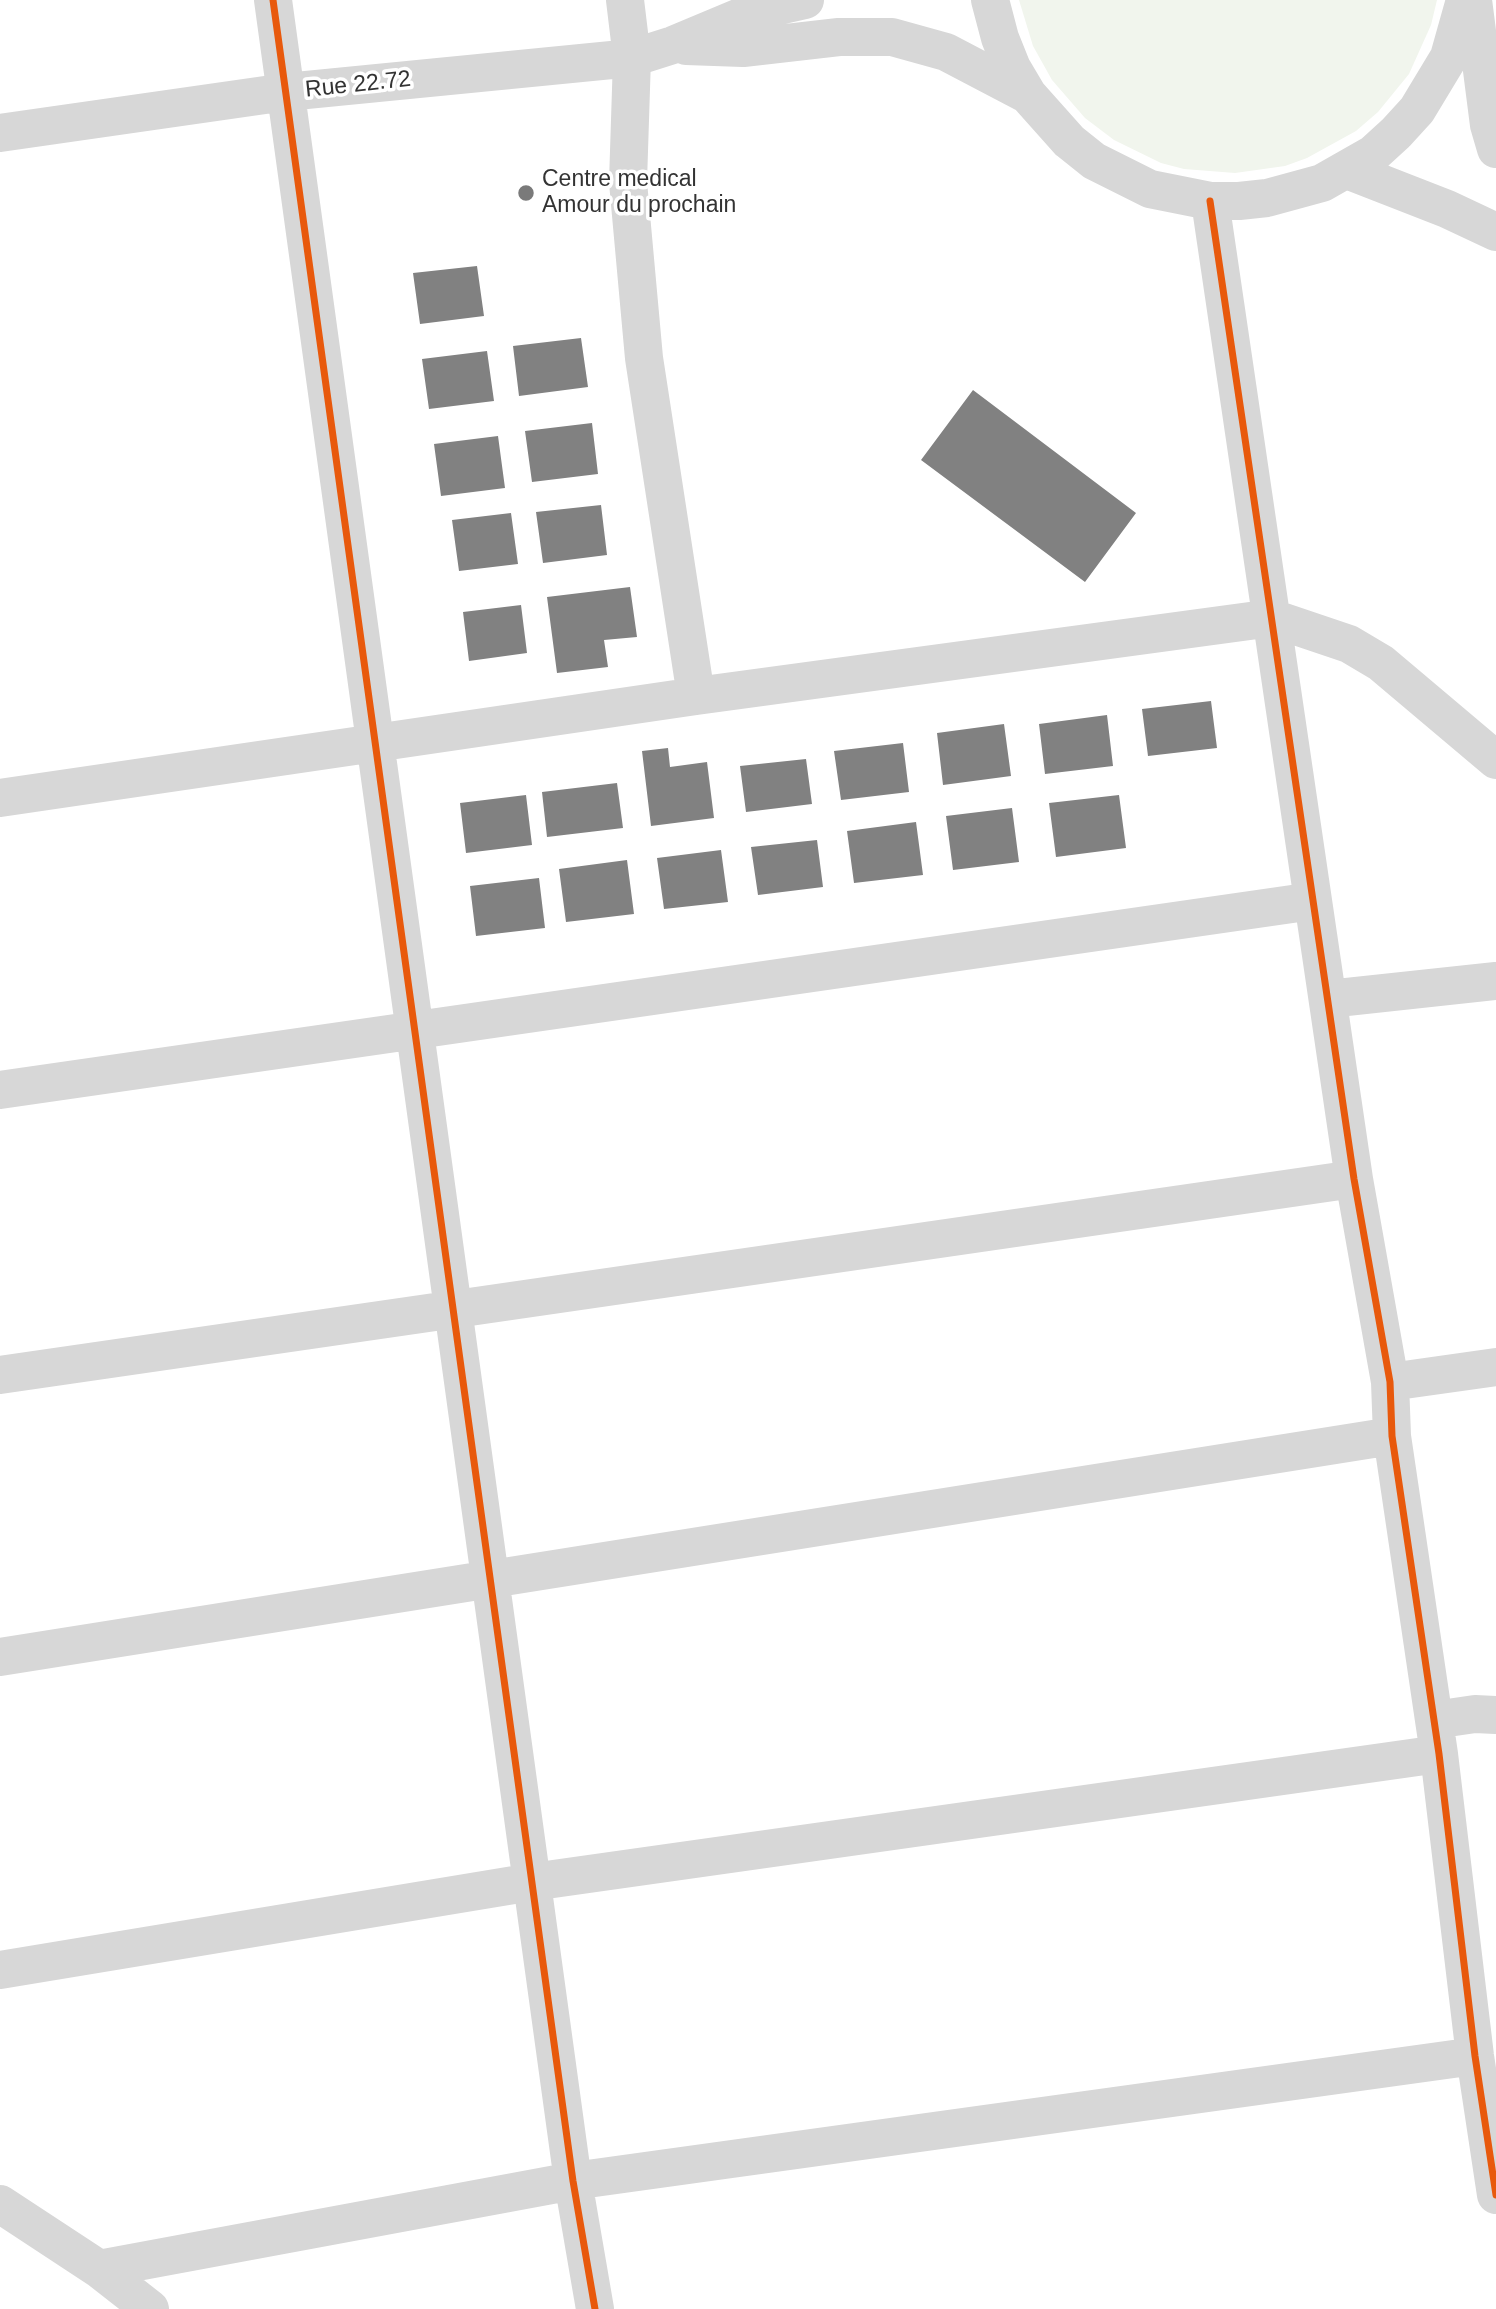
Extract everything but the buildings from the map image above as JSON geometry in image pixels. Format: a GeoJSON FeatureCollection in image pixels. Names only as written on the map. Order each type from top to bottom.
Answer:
{"type":"FeatureCollection","features":[{"type":"Feature","properties":{"kind":"street"},"geometry":{"type":"LineString","coordinates":[[273,0],[573,2181],[594,2309]]}},
{"type":"Feature","properties":{"kind":"street"},"geometry":{"type":"LineString","coordinates":[[625,0],[632,58],[628,182],[644,359],[696,696]]}},
{"type":"Feature","properties":{"kind":"street","name":"Rue 22.72"},"geometry":{"type":"LineString","coordinates":[[0,133],[286,92],[632,58],[673,46],[752,12],[805,0]]}},
{"type":"Feature","properties":{"kind":"street"},"geometry":{"type":"LineString","coordinates":[[990,0],[999,38],[1028,95],[1055,127],[1094,161],[1150,188],[1210,201],[1258,199],[1294,192],[1347,170],[1373,154],[1417,110],[1449,57],[1465,0]]}},
{"type":"Feature","properties":{"kind":"street"},"geometry":{"type":"LineString","coordinates":[[1473,0],[1489,125],[1496,149]]}},
{"type":"Feature","properties":{"kind":"street","name":"Rue 22.72"},"geometry":{"type":"LineString","coordinates":[[673,46],[743,48],[839,37],[892,37],[946,52],[1028,95]]}},
{"type":"Feature","properties":{"kind":"street"},"geometry":{"type":"LineString","coordinates":[[1347,170],[1447,209],[1496,232]]}},
{"type":"Feature","properties":{"kind":"street"},"geometry":{"type":"LineString","coordinates":[[1210,201],[1354,1179],[1390,1382],[1392,1436],[1437,1737],[1475,2056],[1491,2138],[1496,2196]]}},
{"type":"Feature","properties":{"kind":"street"},"geometry":{"type":"LineString","coordinates":[[0,798],[696,696],[1272,618],[1349,644],[1381,663],[1496,760]]}},
{"type":"Feature","properties":{"kind":"street"},"geometry":{"type":"LineString","coordinates":[[0,1090],[1313,901]]}},
{"type":"Feature","properties":{"kind":"street"},"geometry":{"type":"LineString","coordinates":[[1328,999],[1496,981]]}},
{"type":"Feature","properties":{"kind":"street"},"geometry":{"type":"LineString","coordinates":[[0,1375],[1354,1179]]}},
{"type":"Feature","properties":{"kind":"street"},"geometry":{"type":"LineString","coordinates":[[1390,1382],[1496,1367]]}},
{"type":"Feature","properties":{"kind":"street"},"geometry":{"type":"LineString","coordinates":[[0,1657],[1392,1436]]}},
{"type":"Feature","properties":{"kind":"street"},"geometry":{"type":"LineString","coordinates":[[0,1970],[1437,1737],[1496,1715]]}},
{"type":"Feature","properties":{"kind":"street"},"geometry":{"type":"LineString","coordinates":[[99,2269],[573,2181],[1475,2056]]}},
{"type":"Feature","properties":{"kind":"street"},"geometry":{"type":"LineString","coordinates":[[0,2204],[99,2269],[150,2309]]}},
{"type":"Feature","properties":{"kind":"shaded area"},"geometry":{"type":"Polygon","coordinates":[[[1019,0],[1437,0],[1431,25],[1409,74],[1378,112],[1356,131],[1307,158],[1285,166],[1235,173],[1184,169],[1161,163],[1114,140],[1085,118],[1052,80],[1033,46],[1019,0]]]}},
{"type":"Feature","properties":{"kind":"cycle path"},"geometry":{"type":"LineString","coordinates":[[273,0],[573,2181],[595,2309]]}},
{"type":"Feature","properties":{"kind":"cycle path"},"geometry":{"type":"LineString","coordinates":[[1210,201],[1354,1179],[1390,1382],[1392,1436],[1439,1754],[1475,2056],[1496,2195]]}},
{"type":"Feature","properties":{"kind":"place","name":"Centre medical Amour du prochain"},"geometry":{"type":"Point","coordinates":[526,193]}}]}
